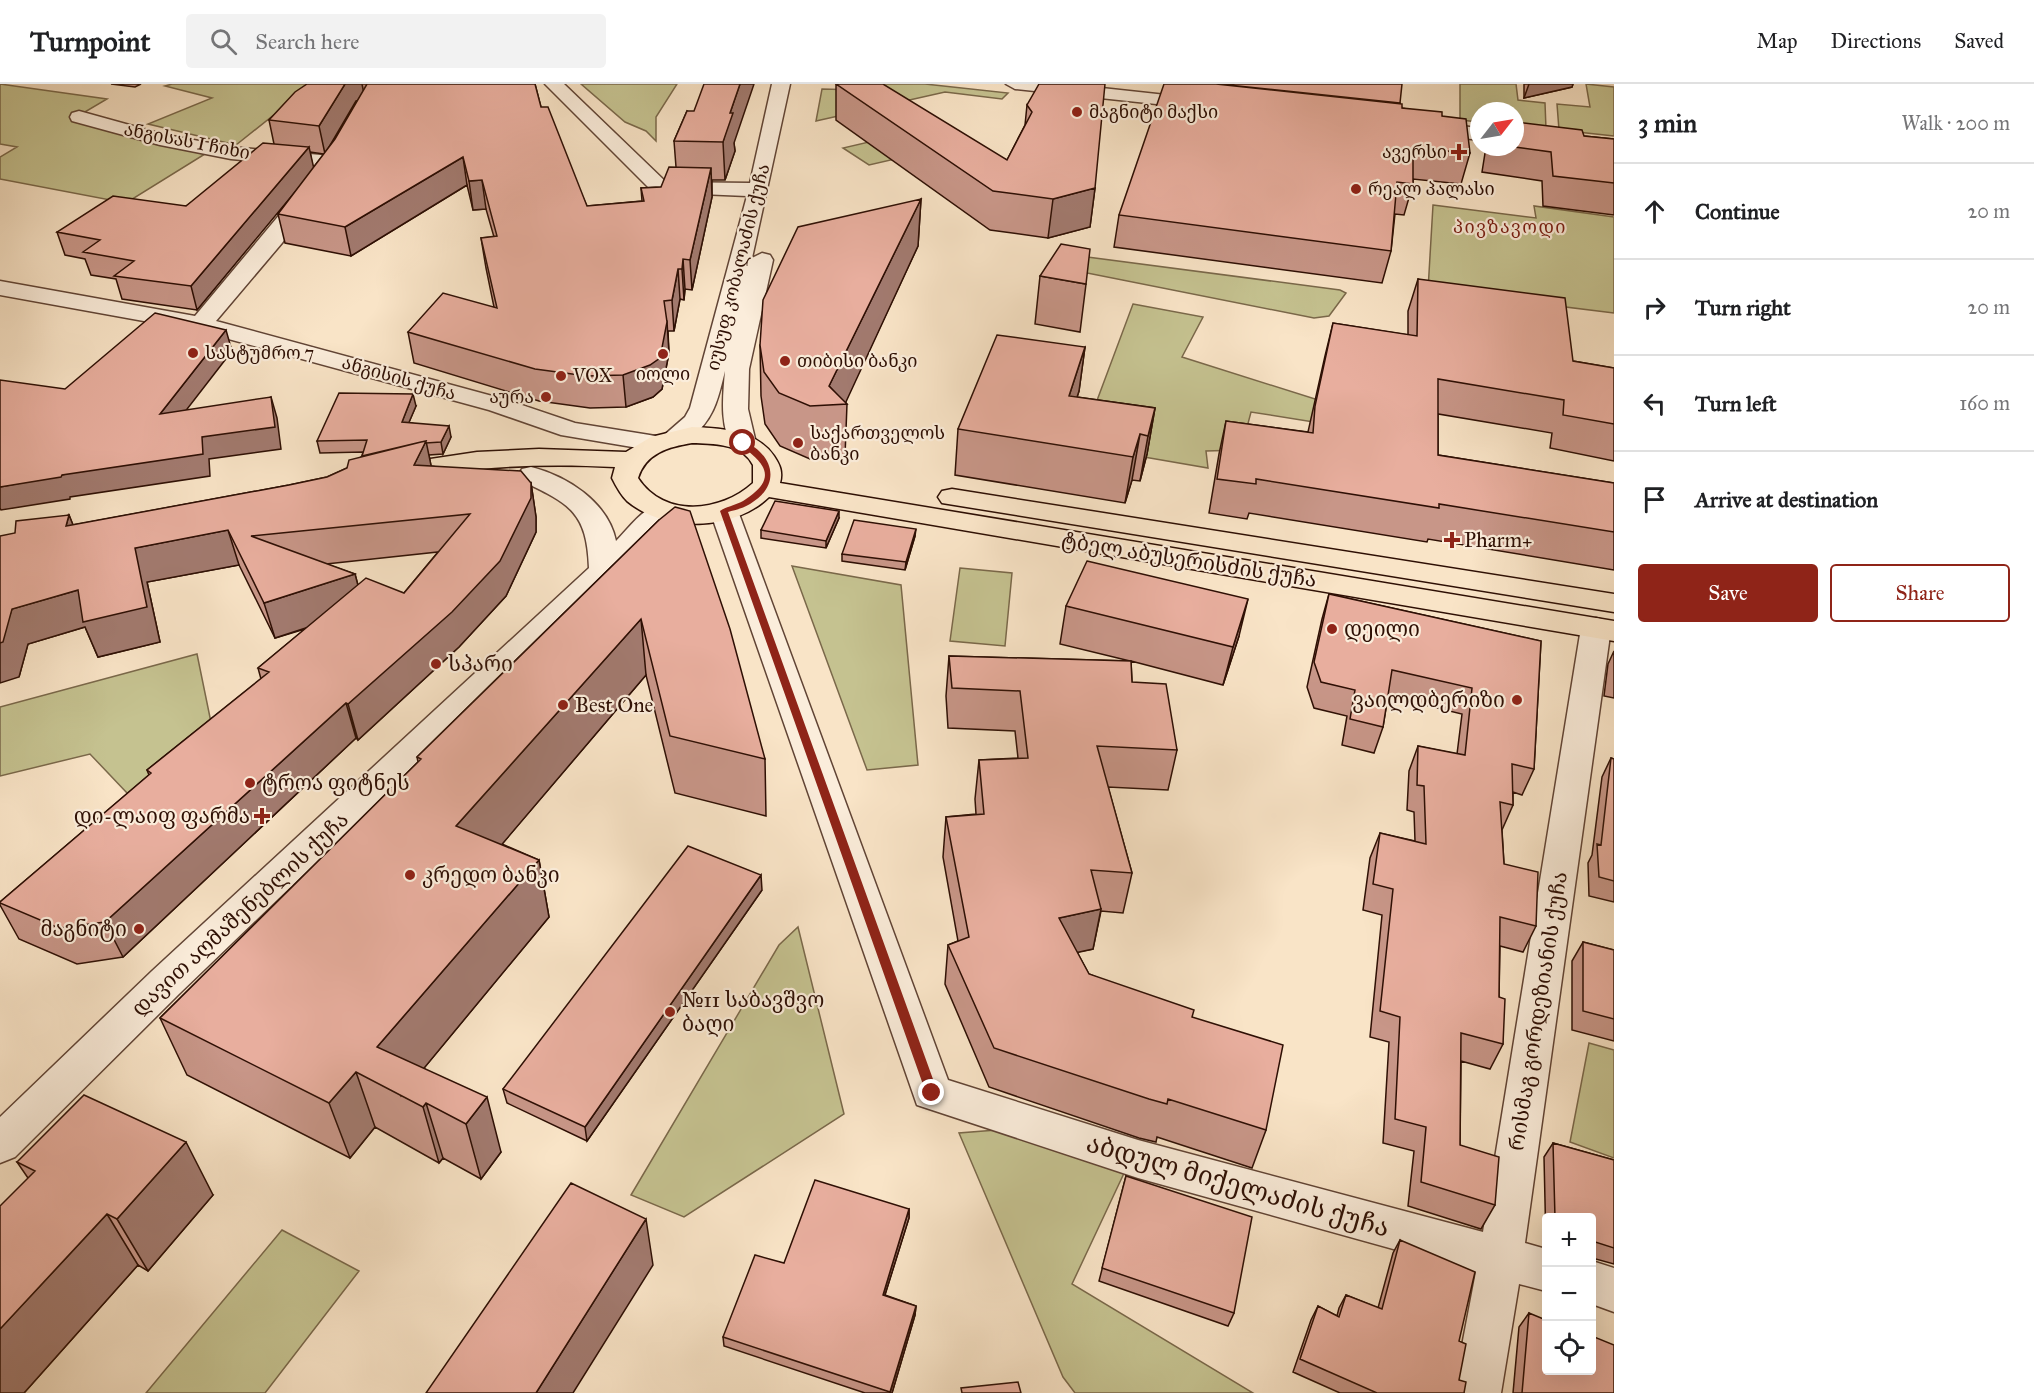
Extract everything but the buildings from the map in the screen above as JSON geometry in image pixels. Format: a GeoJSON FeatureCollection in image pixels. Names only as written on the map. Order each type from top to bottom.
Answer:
{"type":"FeatureCollection","features":[{"type":"Feature","properties":{"kind":"main road"},"geometry":{"type":"LineString","coordinates":[[628,469],[529,458],[426,465],[365,482],[427,482],[628,469],[665,441],[721,437],[743,443],[755,450],[766,478],[748,502],[724,511],[688,515],[662,511],[643,503],[630,491],[628,469]]}},
{"type":"Feature","properties":{"kind":"main road","name":"ტბელ აბუსერისძის ქუჩა"},"geometry":{"type":"LineString","coordinates":[[766,478],[1608,621]]}},
{"type":"Feature","properties":{"kind":"street"},"geometry":{"type":"LineString","coordinates":[[554,84],[660,188],[726,191],[759,189]]}},
{"type":"Feature","properties":{"kind":"street","name":"იუსუფ კობალაძის ქუჩა"},"geometry":{"type":"LineString","coordinates":[[665,441],[695,422],[703,408],[759,189],[781,84]]}},
{"type":"Feature","properties":{"kind":"street","name":"იუსუფ კობალაძის ქუჩა"},"geometry":{"type":"LineString","coordinates":[[743,443],[735,410],[737,369],[774,210],[798,84]]}},
{"type":"Feature","properties":{"kind":"street"},"geometry":{"type":"LineString","coordinates":[[1015,84],[1220,106]]}},
{"type":"Feature","properties":{"kind":"street","name":"ანგისას I ჩიხი"},"geometry":{"type":"LineString","coordinates":[[79,117],[160,139],[231,153],[332,162]]}},
{"type":"Feature","properties":{"kind":"street"},"geometry":{"type":"LineString","coordinates":[[1408,126],[1470,133]]}},
{"type":"Feature","properties":{"kind":"street"},"geometry":{"type":"LineString","coordinates":[[201,324],[274,238],[332,162],[342,141]]}},
{"type":"Feature","properties":{"kind":"street","name":"ანგისის ქუჩა"},"geometry":{"type":"LineString","coordinates":[[0,288],[201,324],[498,405],[570,430],[665,441]]}},
{"type":"Feature","properties":{"kind":"street"},"geometry":{"type":"LineString","coordinates":[[531,475],[565,491],[586,508],[600,533],[604,569]]}},
{"type":"Feature","properties":{"kind":"street","name":"დავით აღმაშენებლის ქუჩა"},"geometry":{"type":"LineString","coordinates":[[0,1144],[166,982],[604,569],[662,511]]}},
{"type":"Feature","properties":{"kind":"street","name":"აბდულ მიქელაძის ქუჩა"},"geometry":{"type":"LineString","coordinates":[[724,511],[932,1093],[1138,1159],[1542,1269]]}},
{"type":"Feature","properties":{"kind":"street","name":"რისმაგ გორდეზიანის ქუჩა"},"geometry":{"type":"LineString","coordinates":[[1477,1393],[1608,621]]}},
{"type":"Feature","properties":{"kind":"street"},"geometry":{"type":"LineString","coordinates":[[1596,1284],[1614,1290]]}},
{"type":"Feature","properties":{"kind":"shaded area"},"geometry":{"type":"Polygon","coordinates":[[[0,84],[107,99],[78,116],[213,149],[126,203],[0,179],[0,157],[17,147],[0,144],[0,84]]]}},
{"type":"Feature","properties":{"kind":"shaded area"},"geometry":{"type":"Polygon","coordinates":[[[172,84],[355,84],[346,95],[364,106],[359,113],[290,102],[236,145],[148,124],[212,98],[165,86],[172,84]]]}},
{"type":"Feature","properties":{"kind":"shaded area"},"geometry":{"type":"Polygon","coordinates":[[[581,84],[677,84],[656,117],[656,141],[646,131],[625,122],[581,84]]]}},
{"type":"Feature","properties":{"kind":"shaded area"},"geometry":{"type":"Polygon","coordinates":[[[862,84],[925,84],[1008,93],[1002,99],[945,92],[816,121],[822,89],[861,90],[862,84]]]}},
{"type":"Feature","properties":{"kind":"shaded area"},"geometry":{"type":"Polygon","coordinates":[[[1460,84],[1516,84],[1518,100],[1545,103],[1546,129],[1524,127],[1524,102],[1470,102],[1470,121],[1460,120],[1460,84]]]}},
{"type":"Feature","properties":{"kind":"shaded area"},"geometry":{"type":"Polygon","coordinates":[[[1586,84],[1614,87],[1614,136],[1559,130],[1557,104],[1590,107],[1586,84]]]}},
{"type":"Feature","properties":{"kind":"shaded area"},"geometry":{"type":"Polygon","coordinates":[[[916,131],[943,148],[869,165],[843,148],[916,131]]]}},
{"type":"Feature","properties":{"kind":"shaded area"},"geometry":{"type":"Polygon","coordinates":[[[1433,205],[1536,218],[1534,206],[1614,217],[1614,313],[1428,290],[1433,205]]]}},
{"type":"Feature","properties":{"kind":"shaded area"},"geometry":{"type":"Polygon","coordinates":[[[1072,255],[1340,290],[1346,293],[1329,316],[1314,318],[1062,268],[1072,255]]]}},
{"type":"Feature","properties":{"kind":"shaded area"},"geometry":{"type":"Polygon","coordinates":[[[1133,304],[1203,317],[1182,357],[1334,405],[1401,436],[1251,412],[1241,450],[1206,451],[1208,468],[1080,446],[1133,304]]]}},
{"type":"Feature","properties":{"kind":"shaded area"},"geometry":{"type":"Polygon","coordinates":[[[792,566],[901,585],[918,765],[867,770],[792,566]]]}},
{"type":"Feature","properties":{"kind":"shaded area"},"geometry":{"type":"Polygon","coordinates":[[[960,568],[1012,573],[1005,646],[950,641],[960,568]]]}},
{"type":"Feature","properties":{"kind":"shaded area"},"geometry":{"type":"Polygon","coordinates":[[[197,654],[214,737],[128,794],[90,754],[0,776],[0,707],[197,654]]]}},
{"type":"Feature","properties":{"kind":"shaded area"},"geometry":{"type":"Polygon","coordinates":[[[798,927],[844,1114],[684,1217],[631,1195],[779,945],[798,927]]]}},
{"type":"Feature","properties":{"kind":"shaded area"},"geometry":{"type":"Polygon","coordinates":[[[1589,1043],[1614,1050],[1614,1158],[1570,1142],[1589,1043]]]}},
{"type":"Feature","properties":{"kind":"shaded area"},"geometry":{"type":"Polygon","coordinates":[[[1009,1129],[1126,1169],[1072,1284],[1253,1393],[1075,1393],[1063,1377],[959,1133],[1009,1129]]]}},
{"type":"Feature","properties":{"kind":"shaded area"},"geometry":{"type":"Polygon","coordinates":[[[282,1230],[359,1271],[265,1393],[146,1393],[282,1230]]]}},
{"type":"Feature","properties":{"kind":"place","name":"მაგნიტი მაქსი"},"geometry":{"type":"Point","coordinates":[1077,112]}},
{"type":"Feature","properties":{"kind":"place","name":"ავერსი"},"geometry":{"type":"Point","coordinates":[1459,152]}},
{"type":"Feature","properties":{"kind":"place","name":"რეალ პალასი"},"geometry":{"type":"Point","coordinates":[1356,189]}},
{"type":"Feature","properties":{"kind":"place","name":"სასტუმრო 7"},"geometry":{"type":"Point","coordinates":[193,353]}},
{"type":"Feature","properties":{"kind":"place","name":"იოლი"},"geometry":{"type":"Point","coordinates":[663,354]}},
{"type":"Feature","properties":{"kind":"place","name":"თიბისი ბანკი"},"geometry":{"type":"Point","coordinates":[785,361]}},
{"type":"Feature","properties":{"kind":"place","name":"VOX"},"geometry":{"type":"Point","coordinates":[561,376]}},
{"type":"Feature","properties":{"kind":"place","name":"აურა"},"geometry":{"type":"Point","coordinates":[546,397]}},
{"type":"Feature","properties":{"kind":"place","name":"საქართველოს ბანკი"},"geometry":{"type":"Point","coordinates":[798,443]}},
{"type":"Feature","properties":{"kind":"place","name":"Pharm+"},"geometry":{"type":"Point","coordinates":[1452,540]}},
{"type":"Feature","properties":{"kind":"place","name":"დეილი"},"geometry":{"type":"Point","coordinates":[1332,629]}},
{"type":"Feature","properties":{"kind":"place","name":"სპარი"},"geometry":{"type":"Point","coordinates":[436,664]}},
{"type":"Feature","properties":{"kind":"place","name":"ვაილდბერიზი"},"geometry":{"type":"Point","coordinates":[1517,700]}},
{"type":"Feature","properties":{"kind":"place","name":"Best One"},"geometry":{"type":"Point","coordinates":[563,705]}},
{"type":"Feature","properties":{"kind":"place","name":"ტროა ფიტნეს"},"geometry":{"type":"Point","coordinates":[250,783]}},
{"type":"Feature","properties":{"kind":"place","name":"დი-ლაიფ ფარმა"},"geometry":{"type":"Point","coordinates":[262,816]}},
{"type":"Feature","properties":{"kind":"place","name":"კრედო ბანკი"},"geometry":{"type":"Point","coordinates":[410,875]}},
{"type":"Feature","properties":{"kind":"place","name":"მაგნიტი"},"geometry":{"type":"Point","coordinates":[139,929]}},
{"type":"Feature","properties":{"kind":"place","name":"№11 საბავშვო ბაღი"},"geometry":{"type":"Point","coordinates":[670,1012]}},
{"type":"Feature","properties":{"kind":"district","name":"პივზავოდი"},"geometry":{"type":"Point","coordinates":[1510,227]}},
{"type":"Feature","properties":{"kind":"route"},"geometry":{"type":"LineString","coordinates":[[743,443],[763,458],[768,468],[768,478],[763,488],[748,502],[724,511],[932,1093]]}}]}
